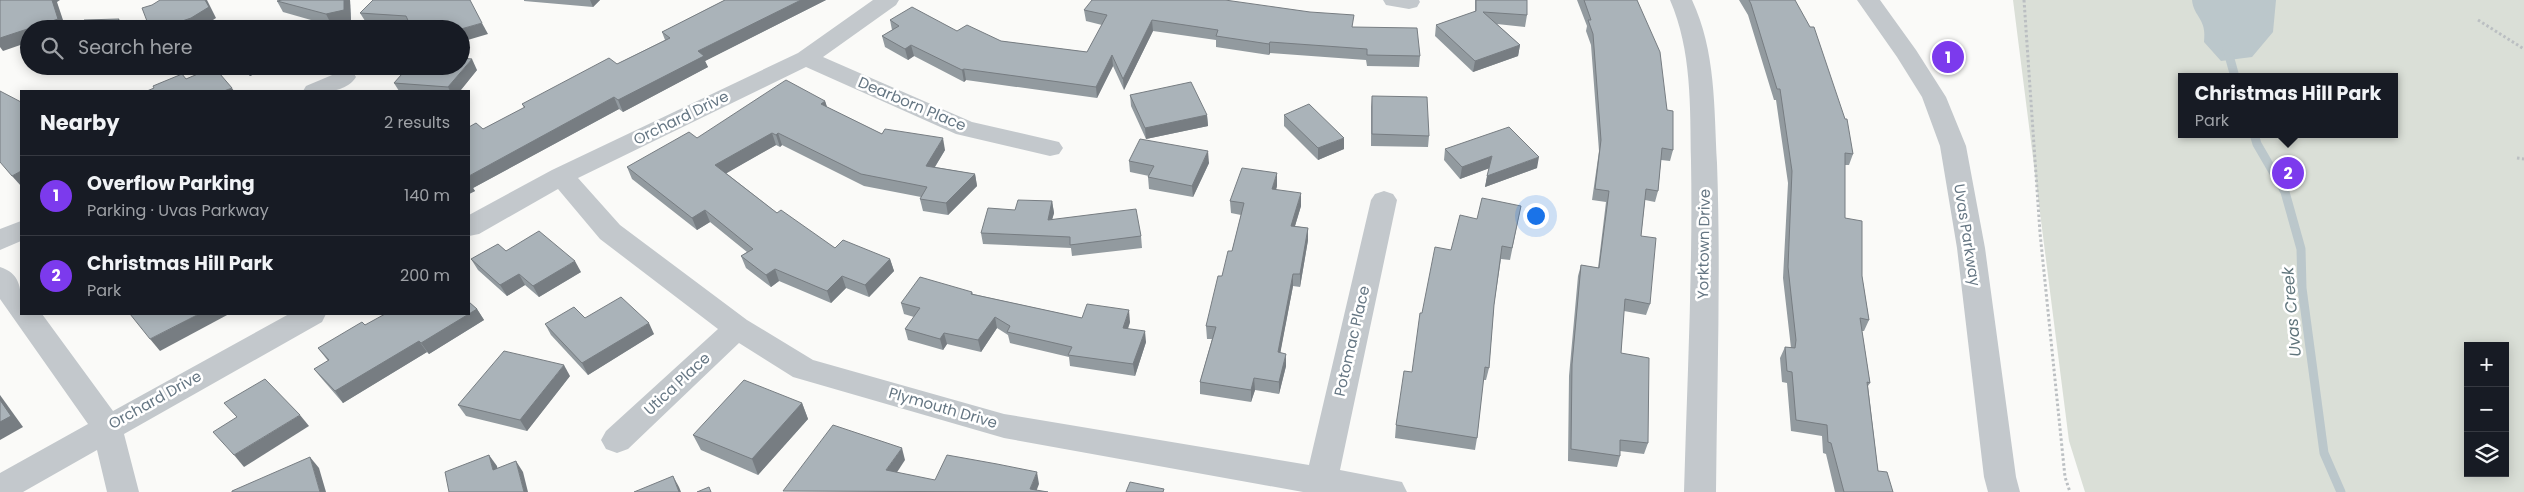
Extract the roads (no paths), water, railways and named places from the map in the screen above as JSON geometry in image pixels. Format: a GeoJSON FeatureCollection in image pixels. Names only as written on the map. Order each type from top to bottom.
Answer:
{"type":"FeatureCollection","features":[{"type":"Feature","properties":{"kind":"street","name":"Orchard Drive"},"geometry":{"type":"LineString","coordinates":[[470,226],[561,176],[806,58],[888,0]]}},
{"type":"Feature","properties":{"kind":"street","name":"Yorktown Drive"},"geometry":{"type":"LineString","coordinates":[[1681,0],[1689,14],[1700,74],[1705,194],[1700,492]]}},
{"type":"Feature","properties":{"kind":"street","name":"Uvas Parkway"},"geometry":{"type":"LineString","coordinates":[[1868,0],[1908,55],[1934,97],[1953,146],[1971,248],[2000,477],[2004,492]]}},
{"type":"Feature","properties":{"kind":"street","name":"Dearborn Place"},"geometry":{"type":"LineString","coordinates":[[806,58],[965,128],[1050,148]]}},
{"type":"Feature","properties":{"kind":"street"},"geometry":{"type":"LineString","coordinates":[[317,90],[344,77]]}},
{"type":"Feature","properties":{"kind":"street","name":"Plymouth Drive"},"geometry":{"type":"LineString","coordinates":[[561,176],[610,232],[737,328],[804,369],[1004,426],[1320,487],[1391,492]]}},
{"type":"Feature","properties":{"kind":"street","name":"Potomac Place"},"geometry":{"type":"LineString","coordinates":[[1320,487],[1384,200]]}},
{"type":"Feature","properties":{"kind":"street"},"geometry":{"type":"LineString","coordinates":[[0,240],[20,230]]}},
{"type":"Feature","properties":{"kind":"street"},"geometry":{"type":"LineString","coordinates":[[0,277],[20,306]]}},
{"type":"Feature","properties":{"kind":"street"},"geometry":{"type":"LineString","coordinates":[[27,315],[107,427],[124,492]]}},
{"type":"Feature","properties":{"kind":"street","name":"Orchard Drive"},"geometry":{"type":"LineString","coordinates":[[0,489],[107,427],[310,315]]}},
{"type":"Feature","properties":{"kind":"street","name":"Utica Place"},"geometry":{"type":"LineString","coordinates":[[617,440],[737,328]]}},
{"type":"Feature","properties":{"kind":"waterway","name":"Uvas Creek"},"geometry":{"type":"LineString","coordinates":[[2227,48],[2234,73]]}},
{"type":"Feature","properties":{"kind":"waterway","name":"Uvas Creek"},"geometry":{"type":"LineString","coordinates":[[2255,138],[2285,192],[2301,249],[2302,288],[2324,453],[2341,492]]}},
{"type":"Feature","properties":{"kind":"place","name":"Overflow Parking"},"geometry":{"type":"Point","coordinates":[1948,57]}},
{"type":"Feature","properties":{"kind":"place","name":"Christmas Hill Park"},"geometry":{"type":"Point","coordinates":[2288,173]}}]}
